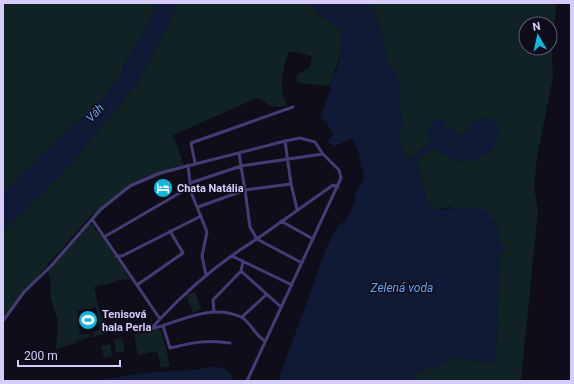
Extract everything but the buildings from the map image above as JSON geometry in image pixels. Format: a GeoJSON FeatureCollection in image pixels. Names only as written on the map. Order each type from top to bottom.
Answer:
{"type":"FeatureCollection","features":[{"type":"Feature","properties":{"kind":"street"},"geometry":{"type":"LineString","coordinates":[[195,163],[191,143],[293,107]]}},
{"type":"Feature","properties":{"kind":"street"},"geometry":{"type":"LineString","coordinates":[[3,321],[24,292],[51,266],[101,209],[139,181],[154,174],[285,140],[300,138],[312,140],[339,170],[341,178],[247,381]]}},
{"type":"Feature","properties":{"kind":"street"},"geometry":{"type":"LineString","coordinates":[[285,140],[291,184],[297,209]]}},
{"type":"Feature","properties":{"kind":"street"},"geometry":{"type":"LineString","coordinates":[[239,153],[250,227],[257,238],[302,264]]}},
{"type":"Feature","properties":{"kind":"street"},"geometry":{"type":"LineString","coordinates":[[190,183],[241,166],[323,154]]}},
{"type":"Feature","properties":{"kind":"street"},"geometry":{"type":"LineString","coordinates":[[188,165],[190,188],[207,235],[203,246],[202,256],[206,275]]}},
{"type":"Feature","properties":{"kind":"street"},"geometry":{"type":"LineString","coordinates":[[265,341],[242,317],[214,312],[151,329],[185,292],[206,275],[341,178]]}},
{"type":"Feature","properties":{"kind":"street"},"geometry":{"type":"LineString","coordinates":[[198,207],[245,190],[291,184]]}},
{"type":"Feature","properties":{"kind":"street"},"geometry":{"type":"LineString","coordinates":[[333,184],[338,187]]}},
{"type":"Feature","properties":{"kind":"street"},"geometry":{"type":"LineString","coordinates":[[104,237],[190,188]]}},
{"type":"Feature","properties":{"kind":"street"},"geometry":{"type":"LineString","coordinates":[[116,256],[122,256],[201,216]]}},
{"type":"Feature","properties":{"kind":"street"},"geometry":{"type":"LineString","coordinates":[[92,219],[160,318],[164,325],[170,348],[197,341],[213,340],[230,343]]}},
{"type":"Feature","properties":{"kind":"street"},"geometry":{"type":"LineString","coordinates":[[281,221],[313,239]]}},
{"type":"Feature","properties":{"kind":"street"},"geometry":{"type":"LineString","coordinates":[[137,285],[183,253],[170,231]]}},
{"type":"Feature","properties":{"kind":"street"},"geometry":{"type":"LineString","coordinates":[[120,261],[122,256]]}},
{"type":"Feature","properties":{"kind":"street"},"geometry":{"type":"LineString","coordinates":[[232,256],[292,285]]}},
{"type":"Feature","properties":{"kind":"street"},"geometry":{"type":"LineString","coordinates":[[214,312],[213,300],[241,271],[243,262]]}},
{"type":"Feature","properties":{"kind":"street"},"geometry":{"type":"LineString","coordinates":[[241,271],[281,307]]}},
{"type":"Feature","properties":{"kind":"street"},"geometry":{"type":"LineString","coordinates":[[242,317],[267,294]]}},
{"type":"Feature","properties":{"kind":"shaded area"},"geometry":{"type":"Polygon","coordinates":[[[3,3],[158,3],[141,38],[125,63],[120,77],[96,107],[72,126],[3,193],[3,3]]]}},
{"type":"Feature","properties":{"kind":"shaded area"},"geometry":{"type":"Polygon","coordinates":[[[177,3],[310,3],[318,14],[341,29],[341,52],[329,86],[301,83],[296,81],[297,75],[310,67],[312,56],[289,51],[282,78],[282,89],[287,106],[270,107],[264,101],[257,98],[173,135],[185,168],[138,183],[116,199],[93,219],[94,212],[3,318],[3,230],[61,175],[136,85],[169,23],[177,3]]]}},
{"type":"Feature","properties":{"kind":"shaded area"},"geometry":{"type":"Polygon","coordinates":[[[369,3],[556,3],[555,16],[518,16],[518,56],[552,56],[553,77],[537,157],[534,187],[538,211],[521,381],[414,381],[417,372],[429,368],[435,368],[452,357],[493,363],[496,348],[500,254],[499,232],[494,221],[450,207],[435,210],[426,199],[417,161],[425,153],[434,149],[457,161],[486,155],[486,118],[473,124],[465,133],[458,137],[451,127],[432,139],[414,156],[406,158],[398,138],[403,124],[398,99],[400,88],[396,74],[388,66],[382,34],[369,3]]]}},
{"type":"Feature","properties":{"kind":"shaded area"},"geometry":{"type":"Polygon","coordinates":[[[90,224],[94,225],[95,230],[98,231],[130,279],[117,280],[117,282],[94,287],[99,309],[108,333],[93,337],[92,333],[100,329],[96,307],[77,311],[80,334],[90,334],[91,337],[56,349],[58,320],[51,299],[50,277],[47,271],[90,224]]]}},
{"type":"Feature","properties":{"kind":"shaded area"},"geometry":{"type":"Polygon","coordinates":[[[195,292],[201,309],[193,313],[186,295],[195,292]]]}},
{"type":"Feature","properties":{"kind":"shaded area"},"geometry":{"type":"Polygon","coordinates":[[[161,329],[170,366],[161,368],[157,351],[138,355],[134,335],[161,329]]]}},
{"type":"Feature","properties":{"kind":"shaded area"},"geometry":{"type":"Polygon","coordinates":[[[122,338],[125,351],[116,353],[114,340],[122,338]]]}},
{"type":"Feature","properties":{"kind":"shaded area"},"geometry":{"type":"Polygon","coordinates":[[[110,344],[112,356],[104,358],[101,346],[110,344]]]}},
{"type":"Feature","properties":{"kind":"water","name":"Váh"},"geometry":{"type":"Polygon","coordinates":[[[158,3],[177,3],[169,23],[136,85],[61,175],[3,230],[3,193],[72,126],[96,107],[120,77],[125,63],[141,37],[158,3]]]}},
{"type":"Feature","properties":{"kind":"water","name":"Zelená voda"},"geometry":{"type":"Polygon","coordinates":[[[310,3],[369,3],[382,34],[388,66],[396,74],[400,88],[398,99],[403,124],[398,138],[406,158],[414,156],[432,139],[428,135],[427,130],[434,120],[443,119],[445,122],[444,126],[451,127],[458,137],[463,135],[474,122],[484,118],[491,118],[500,128],[499,136],[492,148],[487,154],[474,160],[459,161],[449,158],[434,149],[425,153],[417,161],[426,199],[435,210],[469,207],[488,211],[499,232],[499,242],[505,248],[500,254],[496,348],[493,363],[452,357],[435,368],[429,368],[417,372],[414,381],[278,381],[328,244],[338,226],[345,221],[355,203],[354,195],[364,179],[358,150],[352,138],[335,146],[327,142],[333,135],[331,129],[321,118],[328,94],[331,92],[331,80],[340,59],[342,34],[341,29],[318,14],[310,3]]]}},
{"type":"Feature","properties":{"kind":"water"},"geometry":{"type":"Polygon","coordinates":[[[214,366],[227,370],[234,381],[94,381],[142,373],[193,370],[214,366]]]}},
{"type":"Feature","properties":{"kind":"place","name":"Chata Natália"},"geometry":{"type":"Point","coordinates":[163,188]}},
{"type":"Feature","properties":{"kind":"place","name":"Tenisová hala Perla"},"geometry":{"type":"Point","coordinates":[88,320]}}]}
